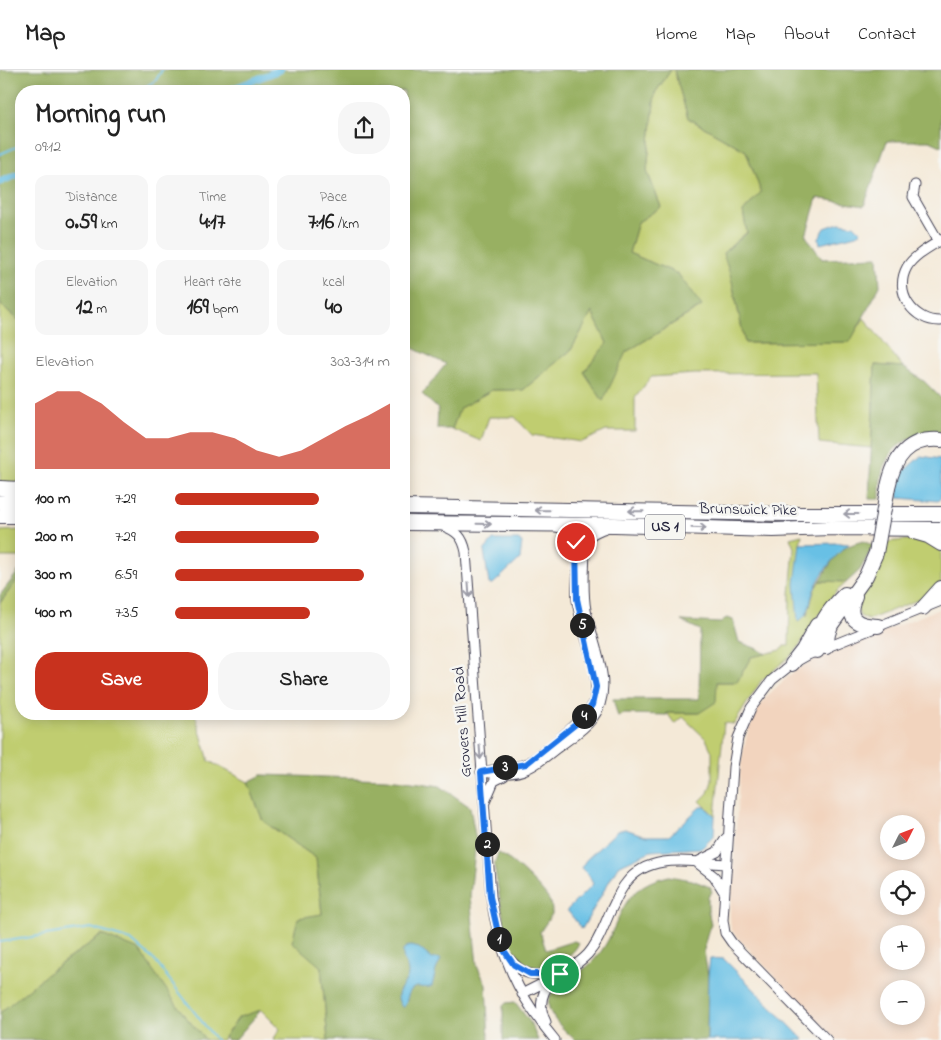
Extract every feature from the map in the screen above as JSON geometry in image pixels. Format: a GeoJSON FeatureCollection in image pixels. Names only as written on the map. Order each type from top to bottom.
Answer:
{"type":"FeatureCollection","features":[{"type":"Feature","properties":{"kind":"highway"},"geometry":{"type":"LineString","coordinates":[[822,649],[832,625],[869,572],[876,553],[893,466],[900,455],[919,443],[941,440]]}},
{"type":"Feature","properties":{"kind":"highway"},"geometry":{"type":"LineString","coordinates":[[0,488],[15,489]]}},
{"type":"Feature","properties":{"kind":"highway"},"geometry":{"type":"LineString","coordinates":[[0,502],[15,502]]}},
{"type":"Feature","properties":{"kind":"highway","name":"Brunswick Pike"},"geometry":{"type":"LineString","coordinates":[[410,507],[786,514],[939,513]]}},
{"type":"Feature","properties":{"kind":"highway"},"geometry":{"type":"LineString","coordinates":[[0,516],[15,516]]}},
{"type":"Feature","properties":{"kind":"highway","name":"Brunswick Pike"},"geometry":{"type":"LineString","coordinates":[[410,523],[615,525],[773,530],[941,528]]}},
{"type":"Feature","properties":{"kind":"highway"},"geometry":{"type":"LineString","coordinates":[[0,524],[15,524]]}},
{"type":"Feature","properties":{"kind":"highway"},"geometry":{"type":"LineString","coordinates":[[894,528],[928,536],[941,544]]}},
{"type":"Feature","properties":{"kind":"highway"},"geometry":{"type":"LineString","coordinates":[[792,664],[803,650],[818,623],[828,611],[846,593],[859,586]]}},
{"type":"Feature","properties":{"kind":"highway"},"geometry":{"type":"LineString","coordinates":[[859,586],[851,606],[852,616],[860,624],[878,626]]}},
{"type":"Feature","properties":{"kind":"highway"},"geometry":{"type":"LineString","coordinates":[[923,608],[941,588]]}},
{"type":"Feature","properties":{"kind":"highway"},"geometry":{"type":"LineString","coordinates":[[822,649],[820,630],[828,611]]}},
{"type":"Feature","properties":{"kind":"street"},"geometry":{"type":"LineString","coordinates":[[916,185],[913,197],[940,241],[912,260],[904,273],[902,288],[906,301],[916,314],[931,321],[941,321]]}},
{"type":"Feature","properties":{"kind":"street","name":"Grovers Mill Road"},"geometry":{"type":"LineString","coordinates":[[435,523],[458,533],[466,552],[490,897],[501,946],[514,980],[522,994],[555,1040]]}},
{"type":"Feature","properties":{"kind":"street"},"geometry":{"type":"LineString","coordinates":[[481,772],[517,766],[530,761],[581,720],[592,705],[595,696],[595,677],[579,616],[576,542],[568,531],[552,525]]}},
{"type":"Feature","properties":{"kind":"street"},"geometry":{"type":"LineString","coordinates":[[484,805],[494,781],[536,765],[585,727],[596,714],[601,701],[603,682],[585,608],[585,545],[593,533],[615,525]]}},
{"type":"Feature","properties":{"kind":"street"},"geometry":{"type":"LineString","coordinates":[[827,1040],[728,938],[723,924],[735,752],[745,719],[762,692],[772,680],[792,664],[822,649],[941,601]]}},
{"type":"Feature","properties":{"kind":"street"},"geometry":{"type":"LineString","coordinates":[[481,772],[510,774]]}},
{"type":"Feature","properties":{"kind":"street"},"geometry":{"type":"LineString","coordinates":[[696,862],[717,852],[728,834]]}},
{"type":"Feature","properties":{"kind":"street"},"geometry":{"type":"LineString","coordinates":[[555,1040],[542,1014],[541,1000],[544,991],[551,982],[582,959],[592,948],[621,890],[633,875],[649,865],[659,862],[726,864]]}},
{"type":"Feature","properties":{"kind":"street"},"geometry":{"type":"LineString","coordinates":[[696,862],[714,876],[724,892]]}},
{"type":"Feature","properties":{"kind":"street"},"geometry":{"type":"LineString","coordinates":[[501,946],[514,965],[530,974],[544,974],[568,969]]}},
{"type":"Feature","properties":{"kind":"street"},"geometry":{"type":"LineString","coordinates":[[522,994],[568,969]]}},
{"type":"Feature","properties":{"kind":"shaded area"},"geometry":{"type":"Polygon","coordinates":[[[941,608],[941,1040],[837,1040],[731,929],[730,915],[740,769],[747,734],[757,710],[767,696],[793,672],[812,661],[941,608]]]}},
{"type":"Feature","properties":{"kind":"green space"},"geometry":{"type":"Polygon","coordinates":[[[0,70],[671,70],[655,93],[647,171],[661,207],[638,222],[629,253],[678,274],[702,306],[626,352],[603,401],[584,372],[607,343],[592,312],[571,350],[523,390],[492,390],[460,408],[452,429],[437,429],[438,409],[422,394],[446,364],[410,347],[410,85],[15,85],[15,317],[0,304],[0,70]]]}},
{"type":"Feature","properties":{"kind":"green space"},"geometry":{"type":"Polygon","coordinates":[[[671,70],[674,70],[688,118],[746,151],[761,192],[743,212],[747,232],[723,253],[731,277],[745,343],[849,342],[864,318],[903,367],[875,365],[871,448],[819,443],[816,373],[695,374],[651,377],[635,398],[635,431],[606,431],[582,442],[532,435],[515,417],[489,417],[481,441],[452,429],[460,408],[492,390],[523,390],[571,350],[592,312],[607,343],[626,352],[701,307],[678,274],[629,253],[638,222],[661,207],[647,171],[655,93],[671,70]]]}},
{"type":"Feature","properties":{"kind":"green space"},"geometry":{"type":"Polygon","coordinates":[[[674,70],[941,70],[941,146],[930,141],[887,141],[864,206],[817,198],[806,236],[822,259],[878,257],[880,286],[850,342],[745,343],[731,277],[723,253],[747,233],[743,212],[761,192],[746,151],[688,118],[674,70]]]}},
{"type":"Feature","properties":{"kind":"green space"},"geometry":{"type":"Polygon","coordinates":[[[0,304],[15,317],[15,483],[0,482],[0,304]]]}},
{"type":"Feature","properties":{"kind":"green space"},"geometry":{"type":"Polygon","coordinates":[[[875,365],[903,367],[925,382],[941,398],[941,434],[916,436],[894,450],[883,468],[880,499],[869,499],[875,365]]]}},
{"type":"Feature","properties":{"kind":"green space"},"geometry":{"type":"Polygon","coordinates":[[[15,530],[15,557],[0,557],[0,531],[15,530]]]}},
{"type":"Feature","properties":{"kind":"green space"},"geometry":{"type":"Polygon","coordinates":[[[802,535],[800,544],[807,616],[815,588],[820,581],[847,582],[836,592],[796,651],[761,681],[734,724],[724,723],[715,816],[700,801],[708,793],[712,781],[712,752],[706,739],[683,717],[675,724],[667,713],[699,713],[717,682],[737,682],[751,657],[781,650],[784,646],[789,646],[790,594],[794,548],[790,538],[802,535]]]}},
{"type":"Feature","properties":{"kind":"green space"},"geometry":{"type":"Polygon","coordinates":[[[925,538],[941,548],[941,583],[930,595],[868,620],[860,616],[857,609],[858,603],[882,561],[886,542],[925,538]]]}},
{"type":"Feature","properties":{"kind":"green space"},"geometry":{"type":"Polygon","coordinates":[[[864,541],[873,546],[860,570],[847,582],[820,581],[841,550],[864,541]]]}},
{"type":"Feature","properties":{"kind":"green space"},"geometry":{"type":"Polygon","coordinates":[[[15,576],[15,583],[0,603],[0,595],[15,576]]]}},
{"type":"Feature","properties":{"kind":"green space"},"geometry":{"type":"Polygon","coordinates":[[[15,583],[15,720],[197,720],[209,761],[248,782],[263,821],[316,858],[322,914],[321,967],[328,1040],[273,1040],[280,1029],[261,1010],[224,1037],[223,1040],[206,1040],[184,1015],[102,935],[52,970],[0,1014],[0,603],[15,583]]]}},
{"type":"Feature","properties":{"kind":"green space"},"geometry":{"type":"Polygon","coordinates":[[[726,618],[733,620],[739,642],[766,654],[751,657],[737,682],[717,682],[716,702],[699,713],[667,713],[667,715],[624,714],[618,717],[613,699],[699,699],[700,630],[681,621],[721,623],[726,618]]]}},
{"type":"Feature","properties":{"kind":"green space"},"geometry":{"type":"Polygon","coordinates":[[[262,775],[387,779],[440,786],[470,807],[476,841],[470,896],[477,965],[486,985],[489,1040],[328,1040],[321,967],[292,942],[298,918],[322,914],[316,858],[263,821],[248,782],[262,775]]]}},
{"type":"Feature","properties":{"kind":"green space"},"geometry":{"type":"Polygon","coordinates":[[[498,853],[527,875],[550,902],[552,914],[540,932],[546,950],[574,941],[579,943],[576,949],[565,959],[550,966],[529,971],[517,963],[511,953],[506,934],[494,865],[498,853]]]}},
{"type":"Feature","properties":{"kind":"green space"},"geometry":{"type":"Polygon","coordinates":[[[669,876],[692,880],[710,887],[712,892],[708,897],[711,924],[704,951],[708,976],[707,1040],[575,1040],[553,1016],[550,1011],[549,999],[561,984],[586,968],[601,952],[621,912],[637,890],[650,882],[669,876]]]}},
{"type":"Feature","properties":{"kind":"green space"},"geometry":{"type":"Polygon","coordinates":[[[102,935],[139,950],[184,1015],[206,1040],[0,1040],[0,1014],[3,1010],[52,970],[102,935]]]}},
{"type":"Feature","properties":{"kind":"green space"},"geometry":{"type":"Polygon","coordinates":[[[515,1002],[530,1022],[538,1040],[503,1040],[503,1006],[506,1003],[515,1002]]]}},
{"type":"Feature","properties":{"kind":"green space"},"geometry":{"type":"Polygon","coordinates":[[[261,1010],[235,1040],[226,1040],[224,1037],[239,1017],[261,1010]]]}},
{"type":"Feature","properties":{"kind":"water"},"geometry":{"type":"Polygon","coordinates":[[[839,223],[854,225],[861,232],[820,244],[819,238],[825,228],[839,223]]]}},
{"type":"Feature","properties":{"kind":"water"},"geometry":{"type":"Polygon","coordinates":[[[921,456],[941,459],[941,498],[938,501],[898,498],[899,475],[921,456]]]}},
{"type":"Feature","properties":{"kind":"water"},"geometry":{"type":"Polygon","coordinates":[[[493,540],[518,540],[522,542],[520,559],[493,584],[489,584],[484,551],[493,540]]]}},
{"type":"Feature","properties":{"kind":"water"},"geometry":{"type":"Polygon","coordinates":[[[800,544],[849,544],[825,570],[815,588],[806,614],[798,622],[795,584],[800,544]]]}},
{"type":"Feature","properties":{"kind":"water"},"geometry":{"type":"Polygon","coordinates":[[[700,807],[705,807],[715,816],[714,836],[702,848],[651,851],[618,866],[582,929],[567,910],[593,884],[589,876],[581,868],[586,860],[617,831],[625,829],[646,836],[669,836],[700,807]]]}},
{"type":"Feature","properties":{"kind":"water"},"geometry":{"type":"Polygon","coordinates":[[[406,947],[419,948],[432,959],[441,959],[432,986],[412,989],[403,1008],[399,1002],[398,994],[407,979],[408,969],[403,951],[406,947]]]}},
{"type":"Feature","properties":{"kind":"water"},"geometry":{"type":"Polygon","coordinates":[[[710,958],[724,959],[804,1040],[707,1040],[710,958]]]}},
{"type":"Feature","properties":{"kind":"waterway"},"geometry":{"type":"LineString","coordinates":[[148,85],[156,80],[162,70]]}},
{"type":"Feature","properties":{"kind":"waterway"},"geometry":{"type":"LineString","coordinates":[[242,85],[280,70]]}},
{"type":"Feature","properties":{"kind":"waterway"},"geometry":{"type":"LineString","coordinates":[[0,154],[15,148]]}},
{"type":"Feature","properties":{"kind":"waterway"},"geometry":{"type":"LineString","coordinates":[[0,182],[15,176]]}},
{"type":"Feature","properties":{"kind":"waterway"},"geometry":{"type":"LineString","coordinates":[[0,942],[91,928],[131,940],[155,961],[216,1040]]}},
{"type":"Feature","properties":{"kind":"route"},"geometry":{"type":"LineString","coordinates":[[560,974],[568,969],[539,975],[524,972],[514,965],[501,946],[490,897],[481,772],[526,764],[581,720],[592,705],[596,687],[579,616],[576,582],[576,542]]}}]}
